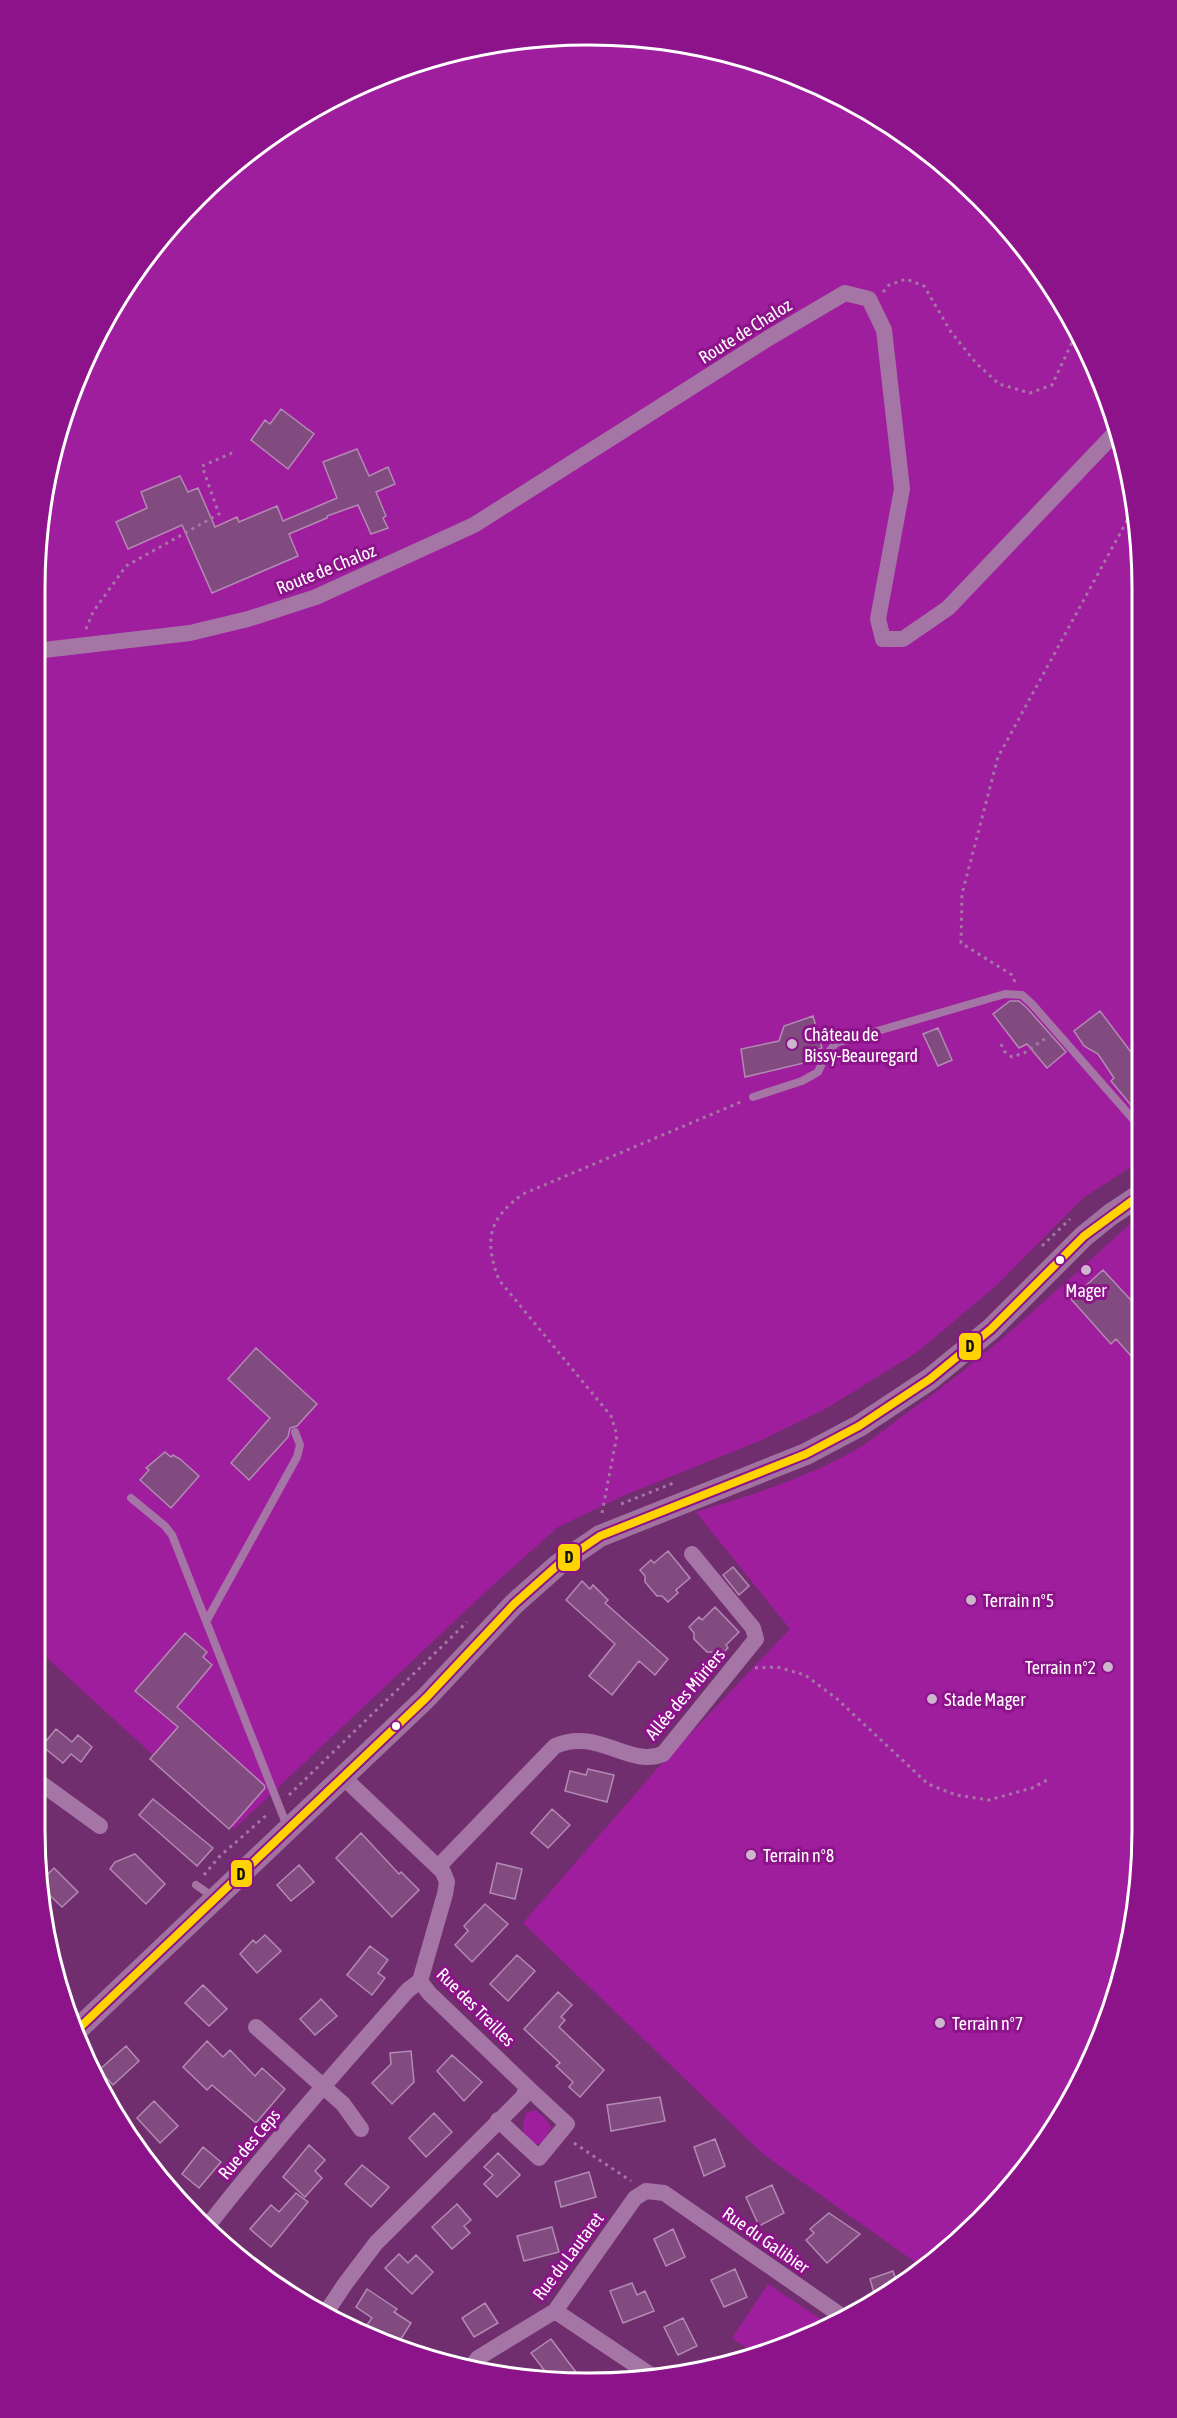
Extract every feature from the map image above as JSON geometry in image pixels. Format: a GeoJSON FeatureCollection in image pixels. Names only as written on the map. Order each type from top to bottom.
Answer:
{"type":"FeatureCollection","features":[{"type":"Feature","properties":{"kind":"main road"},"geometry":{"type":"LineString","coordinates":[[82,2025],[426,1698],[514,1605],[599,1525],[806,1454],[859,1426],[930,1378],[991,1329],[1084,1236],[1132,1200]]}},
{"type":"Feature","properties":{"kind":"street","name":"Route de Chaloz"},"geometry":{"type":"LineString","coordinates":[[45,649],[190,633],[248,619],[316,597],[474,525],[845,293],[869,299],[872,304]]}},
{"type":"Feature","properties":{"kind":"street"},"geometry":{"type":"LineString","coordinates":[[872,304],[884,330],[902,489],[878,619],[883,639],[903,639],[948,608],[1110,438]]}},
{"type":"Feature","properties":{"kind":"street","name":"Allée des Mûriers"},"geometry":{"type":"LineString","coordinates":[[438,1867],[555,1746],[568,1740],[581,1739],[643,1757],[663,1754],[732,1669],[756,1639],[753,1628],[692,1554]]}},
{"type":"Feature","properties":{"kind":"street"},"geometry":{"type":"LineString","coordinates":[[343,1777],[438,1867]]}},
{"type":"Feature","properties":{"kind":"street"},"geometry":{"type":"LineString","coordinates":[[45,1787],[100,1826]]}},
{"type":"Feature","properties":{"kind":"street","name":"Rue des Treilles"},"geometry":{"type":"LineString","coordinates":[[438,1867],[447,1882],[420,1981],[429,1993],[567,2124],[560,2133]]}},
{"type":"Feature","properties":{"kind":"street","name":"Rue des Ceps"},"geometry":{"type":"LineString","coordinates":[[212,2221],[253,2168],[323,2087],[408,1990],[420,1981]]}},
{"type":"Feature","properties":{"kind":"street"},"geometry":{"type":"LineString","coordinates":[[256,2027],[343,2104],[361,2128]]}},
{"type":"Feature","properties":{"kind":"street"},"geometry":{"type":"LineString","coordinates":[[330,2307],[345,2283],[376,2243],[523,2097],[527,2087]]}},
{"type":"Feature","properties":{"kind":"street"},"geometry":{"type":"LineString","coordinates":[[498,2120],[539,2158],[560,2133]]}},
{"type":"Feature","properties":{"kind":"street","name":"Rue du Galibier"},"geometry":{"type":"LineString","coordinates":[[646,2191],[664,2193],[837,2313]]}},
{"type":"Feature","properties":{"kind":"street","name":"Rue du Lautaret"},"geometry":{"type":"LineString","coordinates":[[476,2361],[555,2311],[635,2198],[646,2191]]}},
{"type":"Feature","properties":{"kind":"street"},"geometry":{"type":"LineString","coordinates":[[555,2311],[642,2370]]}},
{"type":"Feature","properties":{"kind":"lane"},"geometry":{"type":"LineString","coordinates":[[753,1097],[802,1082],[818,1072],[826,1055],[836,1043],[1005,994],[1022,995],[1056,1028],[1132,1118]]}},
{"type":"Feature","properties":{"kind":"lane"},"geometry":{"type":"LineString","coordinates":[[207,1620],[297,1457],[300,1445],[295,1432]]}},
{"type":"Feature","properties":{"kind":"lane"},"geometry":{"type":"LineString","coordinates":[[131,1498],[165,1526],[172,1535],[288,1829]]}},
{"type":"Feature","properties":{"kind":"lane"},"geometry":{"type":"LineString","coordinates":[[196,1886],[215,1899]]}},
{"type":"Feature","properties":{"kind":"path"},"geometry":{"type":"LineString","coordinates":[[872,304],[889,285],[906,279],[924,286],[951,332],[976,363],[999,384],[1030,393],[1052,385],[1072,342]]}},
{"type":"Feature","properties":{"kind":"path"},"geometry":{"type":"LineString","coordinates":[[77,644],[93,612],[126,566],[219,514],[202,466],[232,453]]}},
{"type":"Feature","properties":{"kind":"path"},"geometry":{"type":"LineString","coordinates":[[1022,995],[1012,975],[961,942],[962,894],[998,757],[1127,520]]}},
{"type":"Feature","properties":{"kind":"path"},"geometry":{"type":"LineString","coordinates":[[1001,1044],[1004,1052],[1012,1057],[1041,1043],[1056,1028]]}},
{"type":"Feature","properties":{"kind":"path"},"geometry":{"type":"LineString","coordinates":[[599,1525],[617,1435],[611,1416],[499,1280],[492,1261],[490,1240],[495,1222],[504,1208],[523,1194],[753,1097]]}},
{"type":"Feature","properties":{"kind":"path"},"geometry":{"type":"LineString","coordinates":[[1038,1250],[1074,1216]]}},
{"type":"Feature","properties":{"kind":"path"},"geometry":{"type":"LineString","coordinates":[[603,1511],[684,1479]]}},
{"type":"Feature","properties":{"kind":"path"},"geometry":{"type":"LineString","coordinates":[[599,1525],[603,1511]]}},
{"type":"Feature","properties":{"kind":"path"},"geometry":{"type":"LineString","coordinates":[[732,1669],[777,1668],[805,1675],[836,1698],[928,1784],[956,1795],[988,1800],[1032,1788],[1049,1779]]}},
{"type":"Feature","properties":{"kind":"path"},"geometry":{"type":"LineString","coordinates":[[560,2133],[646,2191]]}},
{"type":"Feature","properties":{"kind":"shaded area"},"geometry":{"type":"Polygon","coordinates":[[[553,46],[624,46],[695,55],[729,64],[796,86],[829,101],[890,137],[947,180],[973,204],[1020,258],[1059,317],[1091,381],[1122,482],[1131,553],[1132,1166],[1083,1198],[997,1285],[916,1353],[827,1408],[764,1439],[625,1495],[558,1527],[480,1597],[234,1829],[45,1656],[45,588],[50,518],[55,482],[64,448],[86,381],[101,348],[118,317],[157,258],[204,204],[230,180],[258,157],[317,118],[381,86],[414,74],[482,55],[518,50],[553,46]]]}},
{"type":"Feature","properties":{"kind":"shaded area","name":"Stade Mager"},"geometry":{"type":"Polygon","coordinates":[[[1132,1223],[1132,1830],[1131,1865],[1122,1936],[1091,2037],[1059,2101],[1020,2160],[997,2188],[973,2214],[916,2263],[763,2154],[523,1923],[656,1770],[790,1629],[696,1512],[795,1479],[866,1444],[992,1347],[1132,1223]]]}},
{"type":"Feature","properties":{"kind":"shaded area"},"geometry":{"type":"Polygon","coordinates":[[[535,2110],[551,2127],[544,2142],[533,2146],[523,2136],[523,2125],[526,2113],[535,2110]]]}},
{"type":"Feature","properties":{"kind":"shaded area"},"geometry":{"type":"Polygon","coordinates":[[[768,2284],[822,2320],[796,2332],[747,2349],[732,2338],[768,2284]]]}},
{"type":"Feature","properties":{"kind":"building"},"geometry":{"type":"Polygon","coordinates":[[[281,409],[314,434],[288,469],[251,440],[265,420],[270,424],[281,409]]]}},
{"type":"Feature","properties":{"kind":"building"},"geometry":{"type":"Polygon","coordinates":[[[357,449],[369,476],[388,467],[395,484],[376,492],[386,516],[383,518],[388,528],[371,534],[358,505],[327,516],[327,518],[289,534],[298,556],[212,593],[182,525],[128,549],[116,522],[147,508],[141,492],[180,476],[188,492],[198,488],[215,527],[237,517],[239,522],[277,506],[283,521],[337,498],[323,462],[357,449]]]}},
{"type":"Feature","properties":{"kind":"building"},"geometry":{"type":"Polygon","coordinates":[[[1010,1001],[1019,1001],[1027,1008],[1066,1052],[1047,1068],[1027,1044],[1019,1048],[993,1014],[1010,1001]]]}},
{"type":"Feature","properties":{"kind":"building"},"geometry":{"type":"Polygon","coordinates":[[[1100,1011],[1132,1053],[1132,1106],[1111,1081],[1114,1078],[1098,1054],[1084,1046],[1074,1031],[1100,1011]]]}},
{"type":"Feature","properties":{"kind":"building","name":"Château de Bissy-Beauregard"},"geometry":{"type":"Polygon","coordinates":[[[813,1016],[822,1048],[811,1051],[812,1061],[745,1077],[741,1049],[779,1041],[784,1026],[813,1016]]]}},
{"type":"Feature","properties":{"kind":"building"},"geometry":{"type":"Polygon","coordinates":[[[938,1028],[952,1060],[938,1066],[923,1034],[938,1028]]]}},
{"type":"Feature","properties":{"kind":"building"},"geometry":{"type":"Polygon","coordinates":[[[1103,1270],[1132,1301],[1132,1357],[1116,1339],[1111,1344],[1071,1299],[1103,1270]]]}},
{"type":"Feature","properties":{"kind":"building"},"geometry":{"type":"Polygon","coordinates":[[[256,1348],[317,1404],[297,1426],[290,1428],[288,1437],[249,1480],[231,1463],[270,1418],[228,1379],[256,1348]]]}},
{"type":"Feature","properties":{"kind":"building"},"geometry":{"type":"Polygon","coordinates":[[[165,1452],[171,1457],[173,1455],[180,1459],[199,1476],[171,1508],[140,1480],[149,1470],[146,1468],[165,1452]]]}},
{"type":"Feature","properties":{"kind":"building"},"geometry":{"type":"Polygon","coordinates":[[[668,1551],[690,1578],[676,1590],[678,1593],[668,1602],[662,1596],[657,1596],[645,1582],[645,1576],[640,1570],[651,1560],[654,1563],[668,1551]]]}},
{"type":"Feature","properties":{"kind":"building"},"geometry":{"type":"Polygon","coordinates":[[[733,1567],[749,1586],[739,1595],[723,1575],[733,1567]]]}},
{"type":"Feature","properties":{"kind":"building"},"geometry":{"type":"Polygon","coordinates":[[[582,1581],[590,1589],[593,1585],[608,1600],[605,1603],[668,1659],[655,1675],[639,1661],[612,1695],[589,1676],[615,1644],[566,1600],[582,1581]]]}},
{"type":"Feature","properties":{"kind":"building"},"geometry":{"type":"Polygon","coordinates":[[[715,1607],[739,1632],[726,1645],[728,1648],[718,1658],[712,1652],[707,1652],[694,1639],[694,1633],[689,1627],[699,1617],[702,1620],[715,1607]]]}},
{"type":"Feature","properties":{"kind":"building"},"geometry":{"type":"Polygon","coordinates":[[[185,1633],[207,1652],[203,1657],[212,1665],[177,1707],[265,1788],[229,1829],[150,1759],[178,1727],[135,1691],[185,1633]]]}},
{"type":"Feature","properties":{"kind":"building"},"geometry":{"type":"Polygon","coordinates":[[[56,1729],[72,1742],[78,1735],[92,1747],[81,1762],[71,1754],[63,1763],[45,1748],[45,1742],[56,1729]]]}},
{"type":"Feature","properties":{"kind":"building"},"geometry":{"type":"Polygon","coordinates":[[[588,1769],[614,1775],[607,1802],[565,1791],[570,1771],[586,1775],[588,1769]]]}},
{"type":"Feature","properties":{"kind":"building"},"geometry":{"type":"Polygon","coordinates":[[[153,1799],[213,1848],[197,1866],[139,1815],[153,1799]]]}},
{"type":"Feature","properties":{"kind":"building"},"geometry":{"type":"Polygon","coordinates":[[[552,1809],[570,1825],[548,1848],[531,1833],[552,1809]]]}},
{"type":"Feature","properties":{"kind":"building"},"geometry":{"type":"Polygon","coordinates":[[[361,1833],[399,1874],[401,1872],[419,1890],[392,1917],[336,1858],[361,1833]]]}},
{"type":"Feature","properties":{"kind":"building"},"geometry":{"type":"Polygon","coordinates":[[[135,1854],[165,1884],[146,1904],[110,1869],[115,1862],[135,1854]]]}},
{"type":"Feature","properties":{"kind":"building"},"geometry":{"type":"Polygon","coordinates":[[[497,1863],[522,1869],[515,1899],[490,1893],[497,1863]]]}},
{"type":"Feature","properties":{"kind":"building"},"geometry":{"type":"Polygon","coordinates":[[[299,1865],[314,1882],[291,1901],[277,1885],[299,1865]]]}},
{"type":"Feature","properties":{"kind":"building"},"geometry":{"type":"Polygon","coordinates":[[[54,1868],[78,1892],[62,1907],[49,1895],[47,1875],[54,1868]]]}},
{"type":"Feature","properties":{"kind":"building"},"geometry":{"type":"Polygon","coordinates":[[[485,1904],[508,1924],[472,1962],[455,1945],[468,1931],[464,1926],[485,1904]]]}},
{"type":"Feature","properties":{"kind":"building"},"geometry":{"type":"Polygon","coordinates":[[[265,1935],[281,1951],[257,1973],[240,1954],[253,1940],[256,1943],[265,1935]]]}},
{"type":"Feature","properties":{"kind":"building"},"geometry":{"type":"Polygon","coordinates":[[[370,1946],[388,1960],[378,1973],[385,1978],[372,1995],[347,1975],[370,1946]]]}},
{"type":"Feature","properties":{"kind":"building"},"geometry":{"type":"Polygon","coordinates":[[[517,1955],[535,1971],[508,2001],[490,1984],[517,1955]]]}},
{"type":"Feature","properties":{"kind":"building"},"geometry":{"type":"Polygon","coordinates":[[[203,1985],[227,2009],[209,2026],[185,2003],[203,1985]]]}},
{"type":"Feature","properties":{"kind":"building"},"geometry":{"type":"Polygon","coordinates":[[[558,1992],[572,2005],[561,2017],[565,2020],[559,2027],[604,2070],[580,2097],[569,2087],[573,2082],[556,2066],[560,2063],[524,2029],[558,1992]]]}},
{"type":"Feature","properties":{"kind":"building"},"geometry":{"type":"Polygon","coordinates":[[[321,1999],[337,2016],[315,2035],[300,2019],[321,1999]]]}},
{"type":"Feature","properties":{"kind":"building"},"geometry":{"type":"Polygon","coordinates":[[[207,2041],[223,2057],[230,2050],[255,2076],[262,2068],[285,2089],[256,2123],[212,2085],[207,2090],[183,2067],[207,2041]]]}},
{"type":"Feature","properties":{"kind":"building"},"geometry":{"type":"Polygon","coordinates":[[[126,2046],[139,2061],[113,2085],[100,2069],[126,2046]]]}},
{"type":"Feature","properties":{"kind":"building"},"geometry":{"type":"Polygon","coordinates":[[[411,2051],[414,2082],[392,2104],[372,2083],[391,2064],[390,2053],[411,2051]]]}},
{"type":"Feature","properties":{"kind":"building"},"geometry":{"type":"Polygon","coordinates":[[[452,2055],[482,2082],[464,2101],[437,2071],[452,2055]]]}},
{"type":"Feature","properties":{"kind":"building"},"geometry":{"type":"Polygon","coordinates":[[[660,2097],[665,2121],[611,2131],[607,2105],[660,2097]]]}},
{"type":"Feature","properties":{"kind":"building"},"geometry":{"type":"Polygon","coordinates":[[[154,2101],[178,2126],[160,2143],[137,2118],[154,2101]]]}},
{"type":"Feature","properties":{"kind":"building"},"geometry":{"type":"Polygon","coordinates":[[[434,2113],[452,2132],[426,2157],[409,2138],[434,2113]]]}},
{"type":"Feature","properties":{"kind":"building"},"geometry":{"type":"Polygon","coordinates":[[[715,2139],[725,2166],[704,2176],[694,2147],[715,2139]]]}},
{"type":"Feature","properties":{"kind":"building"},"geometry":{"type":"Polygon","coordinates":[[[309,2145],[325,2160],[315,2171],[322,2178],[305,2197],[283,2177],[309,2145]]]}},
{"type":"Feature","properties":{"kind":"building"},"geometry":{"type":"Polygon","coordinates":[[[203,2147],[221,2162],[199,2188],[182,2174],[203,2147]]]}},
{"type":"Feature","properties":{"kind":"building"},"geometry":{"type":"Polygon","coordinates":[[[498,2153],[520,2175],[497,2197],[484,2184],[493,2175],[484,2167],[498,2153]]]}},
{"type":"Feature","properties":{"kind":"building"},"geometry":{"type":"Polygon","coordinates":[[[362,2165],[389,2187],[371,2207],[345,2184],[362,2165]]]}},
{"type":"Feature","properties":{"kind":"building"},"geometry":{"type":"Polygon","coordinates":[[[589,2172],[596,2197],[561,2207],[555,2182],[589,2172]]]}},
{"type":"Feature","properties":{"kind":"building"},"geometry":{"type":"Polygon","coordinates":[[[772,2185],[784,2213],[759,2226],[746,2197],[772,2185]]]}},
{"type":"Feature","properties":{"kind":"building"},"geometry":{"type":"Polygon","coordinates":[[[296,2193],[308,2202],[271,2247],[250,2229],[271,2205],[279,2212],[296,2193]]]}},
{"type":"Feature","properties":{"kind":"building"},"geometry":{"type":"Polygon","coordinates":[[[457,2204],[471,2220],[464,2226],[470,2233],[452,2249],[432,2227],[457,2204]]]}},
{"type":"Feature","properties":{"kind":"building"},"geometry":{"type":"Polygon","coordinates":[[[829,2213],[860,2234],[827,2263],[806,2240],[814,2233],[810,2229],[829,2213]]]}},
{"type":"Feature","properties":{"kind":"building"},"geometry":{"type":"Polygon","coordinates":[[[552,2227],[559,2252],[524,2261],[517,2236],[552,2227]]]}},
{"type":"Feature","properties":{"kind":"building"},"geometry":{"type":"Polygon","coordinates":[[[673,2229],[685,2257],[666,2266],[654,2239],[673,2229]]]}},
{"type":"Feature","properties":{"kind":"building"},"geometry":{"type":"Polygon","coordinates":[[[399,2254],[408,2263],[416,2255],[433,2272],[412,2294],[385,2268],[399,2254]]]}},
{"type":"Feature","properties":{"kind":"building"},"geometry":{"type":"Polygon","coordinates":[[[735,2269],[747,2297],[724,2307],[711,2280],[735,2269]]]}},
{"type":"Feature","properties":{"kind":"building"},"geometry":{"type":"Polygon","coordinates":[[[893,2271],[895,2277],[874,2291],[870,2279],[893,2271]]]}},
{"type":"Feature","properties":{"kind":"building"},"geometry":{"type":"Polygon","coordinates":[[[632,2283],[637,2295],[645,2291],[654,2311],[623,2323],[610,2291],[632,2283]]]}},
{"type":"Feature","properties":{"kind":"building"},"geometry":{"type":"Polygon","coordinates":[[[367,2289],[397,2309],[394,2312],[411,2323],[401,2339],[367,2325],[372,2318],[356,2307],[367,2289]]]}},
{"type":"Feature","properties":{"kind":"building"},"geometry":{"type":"Polygon","coordinates":[[[485,2303],[498,2323],[474,2337],[462,2318],[485,2303]]]}},
{"type":"Feature","properties":{"kind":"building"},"geometry":{"type":"Polygon","coordinates":[[[683,2318],[697,2346],[678,2355],[664,2327],[683,2318]]]}},
{"type":"Feature","properties":{"kind":"building"},"geometry":{"type":"Polygon","coordinates":[[[551,2339],[576,2373],[545,2371],[531,2353],[551,2339]]]}},
{"type":"Feature","properties":{"kind":"transit line","name":"D"},"geometry":{"type":"LineString","coordinates":[[82,2025],[426,1698],[514,1604],[559,1564],[600,1536],[806,1454],[859,1426],[930,1379],[991,1329],[1084,1236],[1132,1201]]}},
{"type":"Feature","properties":{"kind":"place","name":"Château de Bissy-Beauregard"},"geometry":{"type":"Point","coordinates":[792,1044]}},
{"type":"Feature","properties":{"kind":"place","name":"Mager"},"geometry":{"type":"Point","coordinates":[1086,1270]}},
{"type":"Feature","properties":{"kind":"place","name":"Terrain n°5"},"geometry":{"type":"Point","coordinates":[971,1600]}},
{"type":"Feature","properties":{"kind":"place","name":"Terrain n°2"},"geometry":{"type":"Point","coordinates":[1108,1667]}},
{"type":"Feature","properties":{"kind":"place","name":"Stade Mager"},"geometry":{"type":"Point","coordinates":[932,1699]}},
{"type":"Feature","properties":{"kind":"place","name":"Terrain n°8"},"geometry":{"type":"Point","coordinates":[751,1855]}},
{"type":"Feature","properties":{"kind":"place","name":"Terrain n°7"},"geometry":{"type":"Point","coordinates":[940,2023]}}]}
